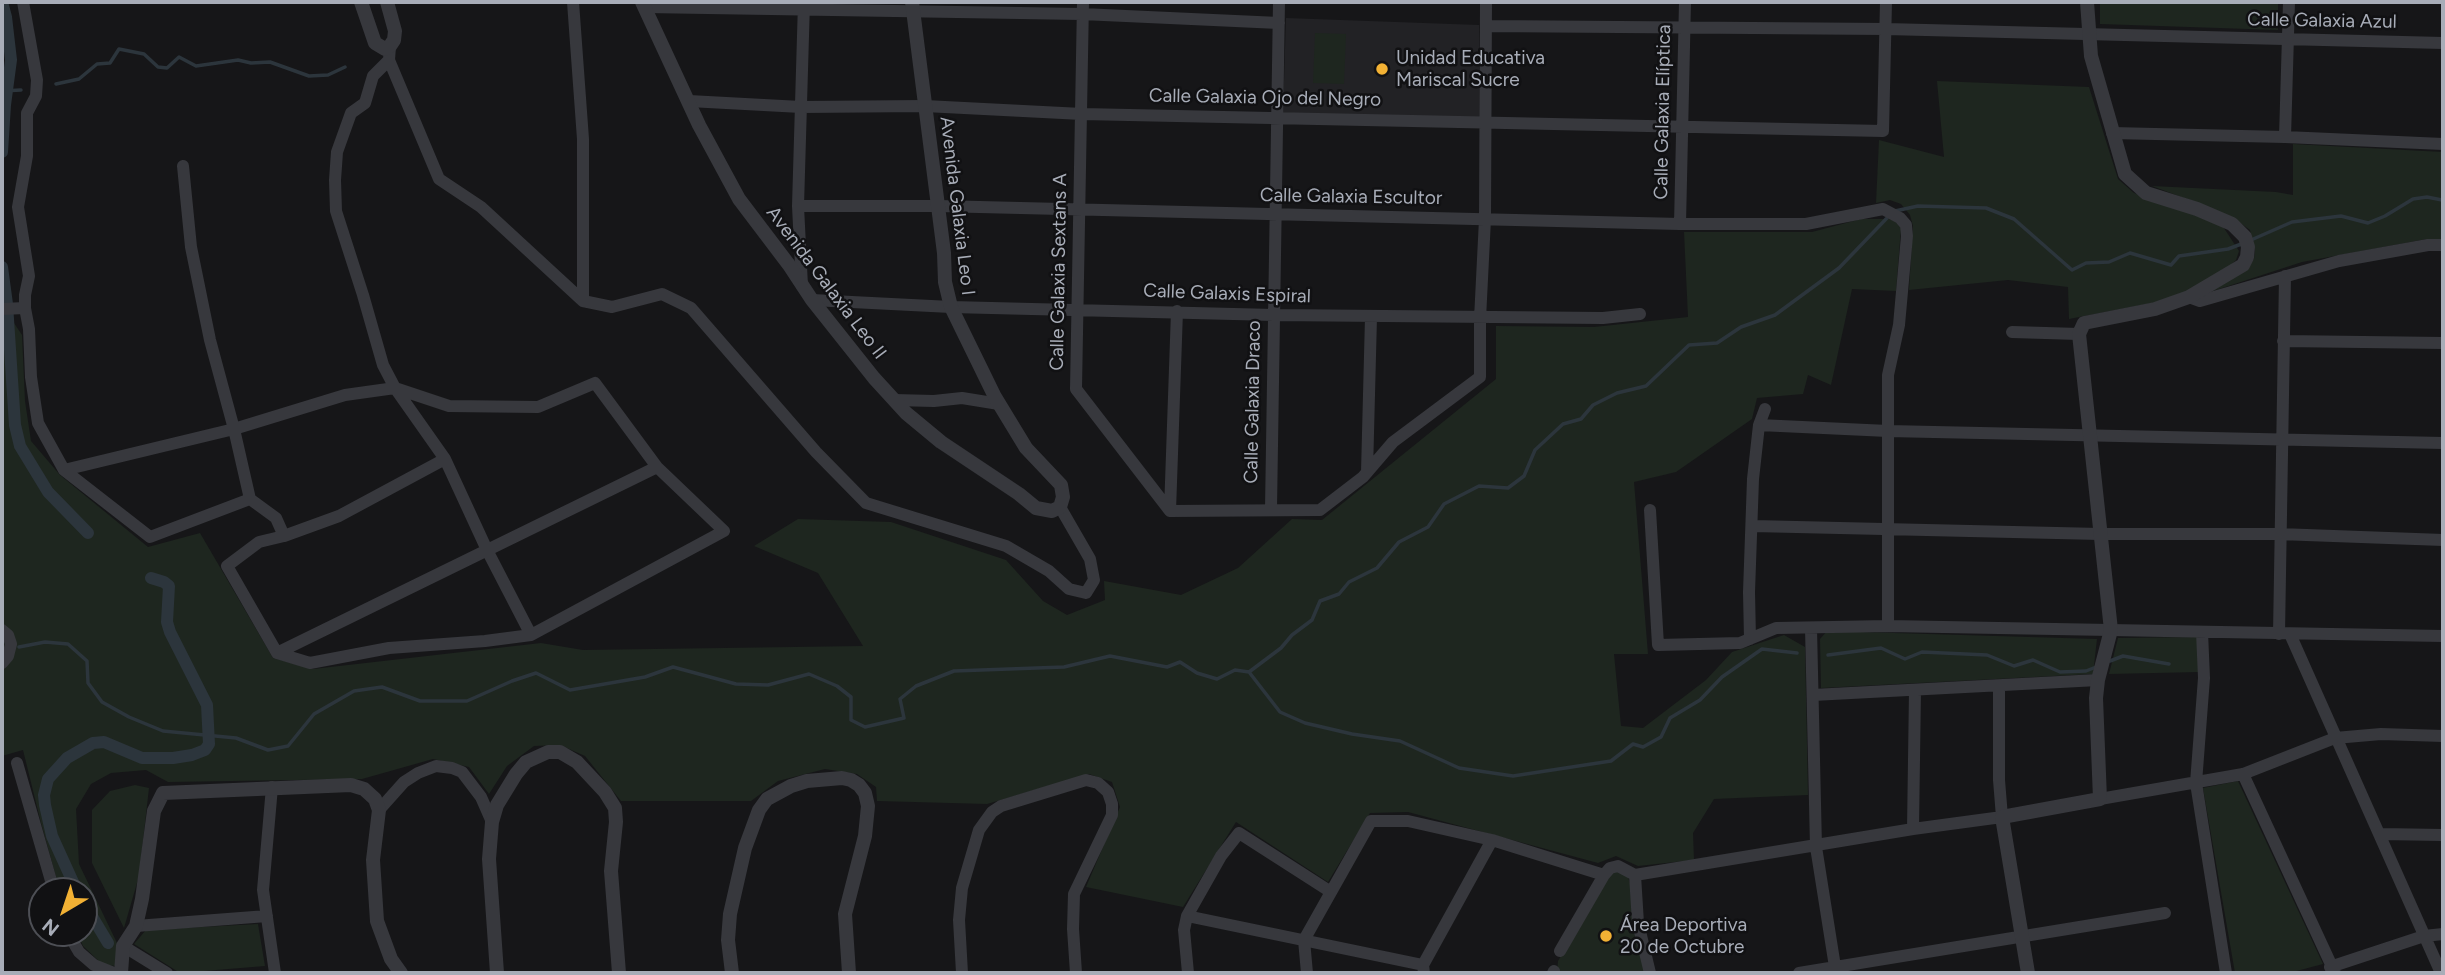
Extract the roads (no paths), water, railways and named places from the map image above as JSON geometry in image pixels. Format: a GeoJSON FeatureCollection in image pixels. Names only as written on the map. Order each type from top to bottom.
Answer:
{"type":"FeatureCollection","features":[{"type":"Feature","properties":{"kind":"street"},"geometry":{"type":"LineString","coordinates":[[23,2],[37,80],[36,96],[27,113],[26,156],[18,206],[29,276],[25,308],[38,423],[64,470],[149,537],[250,499]]}},
{"type":"Feature","properties":{"kind":"street"},"geometry":{"type":"LineString","coordinates":[[361,2],[375,43],[390,53],[439,179],[481,207],[583,300],[612,307],[662,294],[691,308],[816,453],[866,503],[1006,546],[1049,571],[1069,589],[1086,593],[1094,580],[1090,559],[1060,507]]}},
{"type":"Feature","properties":{"kind":"street"},"geometry":{"type":"LineString","coordinates":[[387,2],[395,31],[390,53],[373,76],[365,103],[351,113],[337,152],[336,211],[383,365],[395,388],[445,459],[487,550],[531,635]]}},
{"type":"Feature","properties":{"kind":"street"},"geometry":{"type":"LineString","coordinates":[[573,2],[583,139],[583,300]]}},
{"type":"Feature","properties":{"kind":"street","name":"Calle Galaxia Draco"},"geometry":{"type":"LineString","coordinates":[[1270,509],[1279,2]]}},
{"type":"Feature","properties":{"kind":"street"},"geometry":{"type":"LineString","coordinates":[[1177,311],[1170,512],[1320,510],[1367,472],[1393,442],[1480,377],[1485,219],[1486,2]]}},
{"type":"Feature","properties":{"kind":"street","name":"Calle Galaxia Elíptica"},"geometry":{"type":"LineString","coordinates":[[1680,224],[1685,2]]}},
{"type":"Feature","properties":{"kind":"street"},"geometry":{"type":"LineString","coordinates":[[1886,2],[1886,29]]}},
{"type":"Feature","properties":{"kind":"street"},"geometry":{"type":"LineString","coordinates":[[2087,2],[2091,56],[2125,174],[2146,193],[2218,217],[2238,228],[2248,247],[2243,265],[2189,297],[2155,309],[2084,323],[2079,334],[2110,630],[2098,680],[2100,799]]}},
{"type":"Feature","properties":{"kind":"street"},"geometry":{"type":"LineString","coordinates":[[2285,137],[2289,2]]}},
{"type":"Feature","properties":{"kind":"street"},"geometry":{"type":"LineString","coordinates":[[644,4],[1082,8],[1279,23]]}},
{"type":"Feature","properties":{"kind":"street","name":"Avenida Galaxia Leo II"},"geometry":{"type":"LineString","coordinates":[[644,4],[689,102],[739,199],[812,300],[874,378],[941,442],[1036,508],[1045,512],[1060,507]]}},
{"type":"Feature","properties":{"kind":"street"},"geometry":{"type":"LineString","coordinates":[[802,286],[798,206],[804,6]]}},
{"type":"Feature","properties":{"kind":"street","name":"Avenida Galaxia Leo I"},"geometry":{"type":"LineString","coordinates":[[912,6],[945,282],[951,307],[999,404],[1026,448],[1061,485],[1063,497],[1060,507]]}},
{"type":"Feature","properties":{"kind":"street","name":"Calle Galaxia Sextans A"},"geometry":{"type":"LineString","coordinates":[[1082,8],[1076,389],[1170,512]]}},
{"type":"Feature","properties":{"kind":"street","name":"Calle Galaxia Azul"},"geometry":{"type":"LineString","coordinates":[[1486,26],[1886,29],[2443,43]]}},
{"type":"Feature","properties":{"kind":"street","name":"Calle Galaxia Ojo del Negro"},"geometry":{"type":"LineString","coordinates":[[689,102],[801,107],[925,106],[1082,114],[1883,131],[1886,29]]}},
{"type":"Feature","properties":{"kind":"street"},"geometry":{"type":"LineString","coordinates":[[2112,134],[2285,137],[2443,144]]}},
{"type":"Feature","properties":{"kind":"street"},"geometry":{"type":"LineString","coordinates":[[183,166],[191,247],[209,340],[250,499],[276,518],[284,536]]}},
{"type":"Feature","properties":{"kind":"street","name":"Calle Galaxia Escultor"},"geometry":{"type":"LineString","coordinates":[[798,206],[938,206],[1680,224],[1806,224],[1883,209],[1900,218],[1906,225],[1907,236],[1899,325],[1888,374],[1888,431]]}},
{"type":"Feature","properties":{"kind":"street"},"geometry":{"type":"LineString","coordinates":[[2189,297],[2200,301],[2339,261],[2428,244],[2443,244]]}},
{"type":"Feature","properties":{"kind":"street"},"geometry":{"type":"LineString","coordinates":[[2285,276],[2279,534],[2285,634],[2380,834],[2441,973]]}},
{"type":"Feature","properties":{"kind":"street","name":"Calle Galaxis Espiral"},"geometry":{"type":"LineString","coordinates":[[812,300],[951,307],[1371,317],[1603,318],[1640,314]]}},
{"type":"Feature","properties":{"kind":"street"},"geometry":{"type":"LineString","coordinates":[[2,309],[25,308]]}},
{"type":"Feature","properties":{"kind":"street"},"geometry":{"type":"LineString","coordinates":[[1367,472],[1371,317]]}},
{"type":"Feature","properties":{"kind":"street"},"geometry":{"type":"LineString","coordinates":[[2012,332],[2079,334]]}},
{"type":"Feature","properties":{"kind":"street"},"geometry":{"type":"LineString","coordinates":[[2283,341],[2443,343]]}},
{"type":"Feature","properties":{"kind":"street"},"geometry":{"type":"LineString","coordinates":[[64,470],[234,429],[345,395],[395,388],[449,405],[538,407],[595,383],[657,467],[724,531],[531,635],[389,648],[310,663],[277,653],[227,566],[260,542],[339,516],[445,459]]}},
{"type":"Feature","properties":{"kind":"street"},"geometry":{"type":"LineString","coordinates":[[894,400],[934,401],[962,398],[999,404]]}},
{"type":"Feature","properties":{"kind":"street"},"geometry":{"type":"LineString","coordinates":[[1750,639],[1753,479],[1759,425],[1765,409]]}},
{"type":"Feature","properties":{"kind":"street"},"geometry":{"type":"LineString","coordinates":[[1759,425],[1888,431],[2443,443]]}},
{"type":"Feature","properties":{"kind":"street"},"geometry":{"type":"LineString","coordinates":[[1888,431],[1888,626]]}},
{"type":"Feature","properties":{"kind":"street"},"geometry":{"type":"LineString","coordinates":[[277,653],[657,467]]}},
{"type":"Feature","properties":{"kind":"street"},"geometry":{"type":"LineString","coordinates":[[1650,510],[1658,645],[1740,642],[1776,628],[1888,626],[2443,636]]}},
{"type":"Feature","properties":{"kind":"street"},"geometry":{"type":"LineString","coordinates":[[1753,526],[2099,534],[2279,534],[2443,540]]}},
{"type":"Feature","properties":{"kind":"street"},"geometry":{"type":"LineString","coordinates":[[1811,628],[1816,847],[1835,970]]}},
{"type":"Feature","properties":{"kind":"street"},"geometry":{"type":"LineString","coordinates":[[2,630],[8,635],[11,644],[8,656],[2,663]]}},
{"type":"Feature","properties":{"kind":"street"},"geometry":{"type":"LineString","coordinates":[[2202,632],[2204,678],[2196,783],[2227,973]]}},
{"type":"Feature","properties":{"kind":"street"},"geometry":{"type":"LineString","coordinates":[[1813,695],[2098,680]]}},
{"type":"Feature","properties":{"kind":"street"},"geometry":{"type":"LineString","coordinates":[[1999,687],[1999,780],[2002,817],[2028,973]]}},
{"type":"Feature","properties":{"kind":"street"},"geometry":{"type":"LineString","coordinates":[[1913,829],[1915,690]]}},
{"type":"Feature","properties":{"kind":"street"},"geometry":{"type":"LineString","coordinates":[[1560,951],[1610,867],[1618,866],[1635,875],[2002,817],[2196,783],[2243,774],[2335,738],[2381,734],[2443,736]]}},
{"type":"Feature","properties":{"kind":"street"},"geometry":{"type":"LineString","coordinates":[[497,973],[489,859],[492,821],[497,805],[516,774],[526,762],[548,752],[568,755],[587,771],[605,792],[616,812],[611,871],[619,973]]}},
{"type":"Feature","properties":{"kind":"street"},"geometry":{"type":"LineString","coordinates":[[17,763],[50,877]]}},
{"type":"Feature","properties":{"kind":"street"},"geometry":{"type":"LineString","coordinates":[[379,810],[404,782],[436,766],[462,772],[481,797],[492,821]]}},
{"type":"Feature","properties":{"kind":"street"},"geometry":{"type":"LineString","coordinates":[[2243,774],[2333,970],[2424,936],[2443,934]]}},
{"type":"Feature","properties":{"kind":"street"},"geometry":{"type":"LineString","coordinates":[[732,973],[728,940],[730,914],[745,848],[759,810],[767,799],[791,786],[807,781],[842,778],[859,785],[865,793],[867,806],[864,836],[845,915],[849,973]]}},
{"type":"Feature","properties":{"kind":"street"},"geometry":{"type":"LineString","coordinates":[[962,973],[959,920],[962,888],[979,830],[992,812],[1001,806],[1086,780],[1098,783],[1108,792],[1112,815],[1074,894],[1076,973]]}},
{"type":"Feature","properties":{"kind":"street"},"geometry":{"type":"LineString","coordinates":[[121,973],[123,946],[136,926],[147,872],[154,811],[163,793],[351,785],[370,794],[379,810],[373,860],[377,921],[391,959],[401,973]]}},
{"type":"Feature","properties":{"kind":"street"},"geometry":{"type":"LineString","coordinates":[[272,787],[263,890],[275,973]]}},
{"type":"Feature","properties":{"kind":"street"},"geometry":{"type":"LineString","coordinates":[[1307,973],[1304,940],[1371,821],[1408,821],[1492,839],[1604,875]]}},
{"type":"Feature","properties":{"kind":"street"},"geometry":{"type":"LineString","coordinates":[[1188,973],[1184,930],[1187,916],[1222,856],[1239,833],[1331,892]]}},
{"type":"Feature","properties":{"kind":"street"},"geometry":{"type":"LineString","coordinates":[[2380,834],[2443,835]]}},
{"type":"Feature","properties":{"kind":"street"},"geometry":{"type":"LineString","coordinates":[[1187,916],[1304,940],[1424,969],[1492,839]]}},
{"type":"Feature","properties":{"kind":"street"},"geometry":{"type":"LineString","coordinates":[[1635,875],[1638,923],[1650,973]]}},
{"type":"Feature","properties":{"kind":"street"},"geometry":{"type":"LineString","coordinates":[[1799,973],[1835,970],[2165,913]]}},
{"type":"Feature","properties":{"kind":"street"},"geometry":{"type":"LineString","coordinates":[[136,926],[267,916]]}},
{"type":"Feature","properties":{"kind":"street"},"geometry":{"type":"LineString","coordinates":[[123,946],[167,973]]}},
{"type":"Feature","properties":{"kind":"street"},"geometry":{"type":"LineString","coordinates":[[76,947],[94,965],[114,973]]}},
{"type":"Feature","properties":{"kind":"waterway"},"geometry":{"type":"LineString","coordinates":[[2,2],[11,60],[2,152]]}},
{"type":"Feature","properties":{"kind":"waterway"},"geometry":{"type":"LineString","coordinates":[[56,84],[79,79],[97,64],[110,63],[119,49],[144,54],[158,67],[167,68],[179,57],[196,66],[238,60],[251,63],[270,62],[309,76],[328,75],[345,67]]}},
{"type":"Feature","properties":{"kind":"waterway"},"geometry":{"type":"LineString","coordinates":[[2,91],[21,90]]}},
{"type":"Feature","properties":{"kind":"waterway"},"geometry":{"type":"LineString","coordinates":[[2251,240],[2292,222],[2341,216],[2368,223],[2413,199],[2443,199]]}},
{"type":"Feature","properties":{"kind":"waterway"},"geometry":{"type":"LineString","coordinates":[[1895,211],[1918,206],[1986,208],[2014,219],[2072,270],[2086,263],[2109,262],[2130,253],[2171,265],[2179,256],[2228,249],[2244,243]]}},
{"type":"Feature","properties":{"kind":"waterway"},"geometry":{"type":"LineString","coordinates":[[19,647],[45,642],[68,644],[87,661],[88,683],[102,702],[129,717],[163,731],[236,738],[268,750],[288,746],[314,714],[354,691],[382,687],[420,701],[467,701],[536,673],[570,690],[645,677],[673,667],[736,684],[768,685],[809,674],[837,686],[851,697],[851,720],[865,727],[904,718],[900,699],[916,686],[954,671],[1064,667],[1110,656],[1167,667],[1180,662],[1197,673],[1217,679],[1235,670],[1249,672],[1312,620],[1320,601],[1339,594],[1349,582],[1377,568],[1399,542],[1428,527],[1444,504],[1479,486],[1508,488],[1524,476],[1535,450],[1563,424],[1581,419],[1593,405],[1617,393],[1646,386],[1689,345],[1717,343],[1741,327],[1775,315],[1839,268],[1887,218]]}},
{"type":"Feature","properties":{"kind":"waterway"},"geometry":{"type":"LineString","coordinates":[[2,267],[15,425],[20,446],[48,492],[88,533]]}},
{"type":"Feature","properties":{"kind":"waterway"},"geometry":{"type":"LineString","coordinates":[[71,877],[52,836],[44,795],[48,779],[67,758],[93,743],[104,742],[142,758],[192,755],[205,750],[209,744],[207,705],[167,622],[169,586],[151,578]]}},
{"type":"Feature","properties":{"kind":"waterway"},"geometry":{"type":"LineString","coordinates":[[1828,655],[1881,648],[1905,659],[1922,652],[1987,655],[2014,666],[2033,660],[2060,672],[2086,671],[2096,667]]}},
{"type":"Feature","properties":{"kind":"waterway"},"geometry":{"type":"LineString","coordinates":[[1249,672],[1280,712],[1305,723],[1400,741],[1459,768],[1513,776],[1611,761],[1633,744],[1643,747],[1661,737],[1670,718],[1700,700],[1722,677],[1762,649],[1797,653]]}},
{"type":"Feature","properties":{"kind":"waterway"},"geometry":{"type":"LineString","coordinates":[[2110,661],[2123,656],[2169,664]]}},
{"type":"Feature","properties":{"kind":"waterway"},"geometry":{"type":"LineString","coordinates":[[98,926],[108,943]]}},
{"type":"Feature","properties":{"kind":"place","name":"Unidad Educativa Mariscal Sucre"},"geometry":{"type":"Point","coordinates":[1382,69]}},
{"type":"Feature","properties":{"kind":"place","name":"Área Deportiva 20 de Octubre"},"geometry":{"type":"Point","coordinates":[1606,936]}}]}
